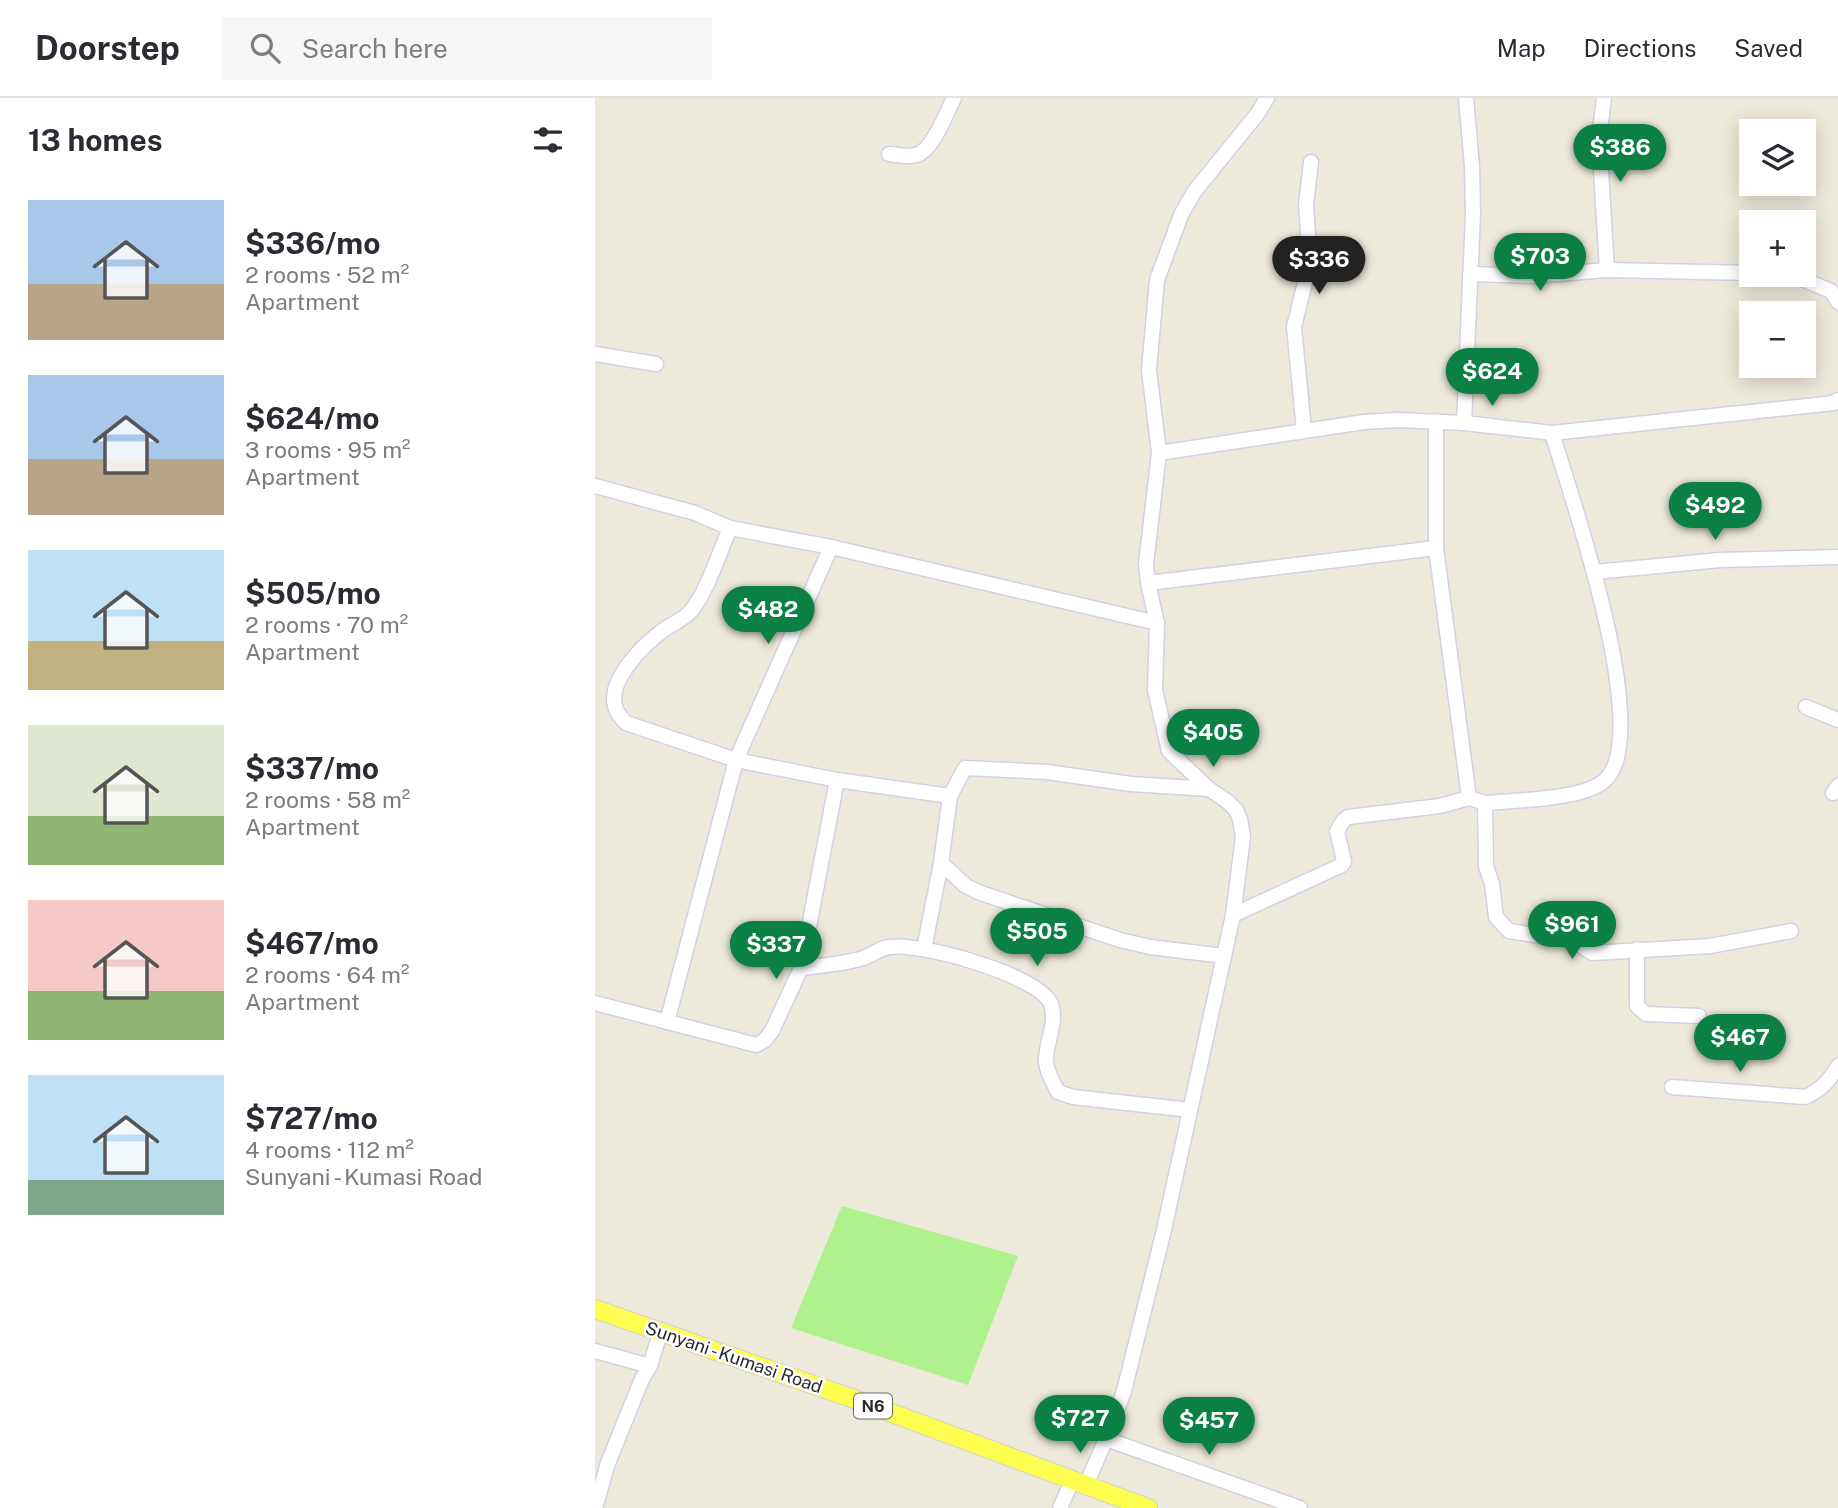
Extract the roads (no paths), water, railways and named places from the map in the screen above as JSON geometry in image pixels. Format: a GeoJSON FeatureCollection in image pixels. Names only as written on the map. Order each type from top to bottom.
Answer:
{"type":"FeatureCollection","features":[{"type":"Feature","properties":{"kind":"main road","name":"Sunyani - Kumasi Road"},"geometry":{"type":"LineString","coordinates":[[595,1309],[661,1330],[1149,1508]]}},
{"type":"Feature","properties":{"kind":"street"},"geometry":{"type":"LineString","coordinates":[[889,154],[913,156],[923,152],[954,98]]}},
{"type":"Feature","properties":{"kind":"street"},"geometry":{"type":"LineString","coordinates":[[1060,1508],[1106,1439],[1123,1391],[1163,1234],[1233,915],[1243,837],[1240,819],[1227,801],[1209,789],[1169,751],[1155,690],[1157,623],[1146,564],[1159,453],[1149,370],[1154,306],[1161,266],[1181,215],[1194,192],[1267,98]]}},
{"type":"Feature","properties":{"kind":"street"},"geometry":{"type":"LineString","coordinates":[[1464,423],[1472,166],[1466,98]]}},
{"type":"Feature","properties":{"kind":"street"},"geometry":{"type":"LineString","coordinates":[[1604,98],[1599,138],[1608,270]]}},
{"type":"Feature","properties":{"kind":"street"},"geometry":{"type":"LineString","coordinates":[[1304,430],[1294,327],[1310,262],[1306,205],[1311,162]]}},
{"type":"Feature","properties":{"kind":"street"},"geometry":{"type":"LineString","coordinates":[[1470,274],[1533,276],[1608,270],[1739,273]]}},
{"type":"Feature","properties":{"kind":"street"},"geometry":{"type":"LineString","coordinates":[[1816,285],[1831,292],[1838,302]]}},
{"type":"Feature","properties":{"kind":"street"},"geometry":{"type":"LineString","coordinates":[[595,354],[656,364]]}},
{"type":"Feature","properties":{"kind":"street"},"geometry":{"type":"LineString","coordinates":[[1159,453],[1304,430],[1397,419],[1552,433],[1834,403],[1838,400]]}},
{"type":"Feature","properties":{"kind":"street"},"geometry":{"type":"LineString","coordinates":[[1436,421],[1436,548],[1469,798]]}},
{"type":"Feature","properties":{"kind":"street"},"geometry":{"type":"LineString","coordinates":[[1233,915],[1342,865],[1344,861],[1338,831],[1348,817],[1440,806],[1469,798],[1485,803],[1585,793],[1603,783],[1615,770],[1620,756],[1621,699],[1595,572],[1552,433]]}},
{"type":"Feature","properties":{"kind":"street"},"geometry":{"type":"LineString","coordinates":[[595,486],[695,513],[730,528],[831,547],[1157,623]]}},
{"type":"Feature","properties":{"kind":"street"},"geometry":{"type":"LineString","coordinates":[[730,528],[695,606],[683,618],[663,630],[628,664],[617,680],[613,697],[615,709],[627,723],[736,760],[837,780],[950,796]]}},
{"type":"Feature","properties":{"kind":"street"},"geometry":{"type":"LineString","coordinates":[[667,1022],[736,760],[831,547]]}},
{"type":"Feature","properties":{"kind":"street"},"geometry":{"type":"LineString","coordinates":[[1148,583],[1436,548]]}},
{"type":"Feature","properties":{"kind":"street"},"geometry":{"type":"LineString","coordinates":[[1595,572],[1720,559],[1838,556]]}},
{"type":"Feature","properties":{"kind":"street"},"geometry":{"type":"LineString","coordinates":[[1806,707],[1838,720]]}},
{"type":"Feature","properties":{"kind":"street"},"geometry":{"type":"LineString","coordinates":[[924,949],[950,796],[962,772],[968,767],[1048,772],[1131,783],[1209,789]]}},
{"type":"Feature","properties":{"kind":"street"},"geometry":{"type":"LineString","coordinates":[[595,1003],[756,1045],[765,1040],[772,1031],[801,968],[837,780]]}},
{"type":"Feature","properties":{"kind":"street"},"geometry":{"type":"LineString","coordinates":[[1485,803],[1486,866],[1492,884],[1496,917],[1509,931],[1574,941],[1592,953],[1710,946],[1791,931]]}},
{"type":"Feature","properties":{"kind":"street"},"geometry":{"type":"LineString","coordinates":[[940,863],[966,886],[978,892],[1121,940],[1150,947],[1224,956]]}},
{"type":"Feature","properties":{"kind":"street"},"geometry":{"type":"LineString","coordinates":[[801,968],[860,959],[889,947],[924,949],[988,966],[1034,986],[1046,996],[1054,1017],[1046,1060],[1048,1072],[1058,1091],[1073,1097],[1190,1110]]}},
{"type":"Feature","properties":{"kind":"street"},"geometry":{"type":"LineString","coordinates":[[1637,949],[1637,1006],[1640,1011],[1646,1014],[1699,1016]]}},
{"type":"Feature","properties":{"kind":"street"},"geometry":{"type":"LineString","coordinates":[[1672,1087],[1805,1097],[1828,1083],[1838,1066]]}},
{"type":"Feature","properties":{"kind":"street"},"geometry":{"type":"LineString","coordinates":[[595,1508],[601,1461],[650,1366],[661,1330]]}},
{"type":"Feature","properties":{"kind":"street"},"geometry":{"type":"LineString","coordinates":[[595,1351],[650,1366]]}},
{"type":"Feature","properties":{"kind":"street"},"geometry":{"type":"LineString","coordinates":[[1106,1439],[1300,1508]]}}]}
